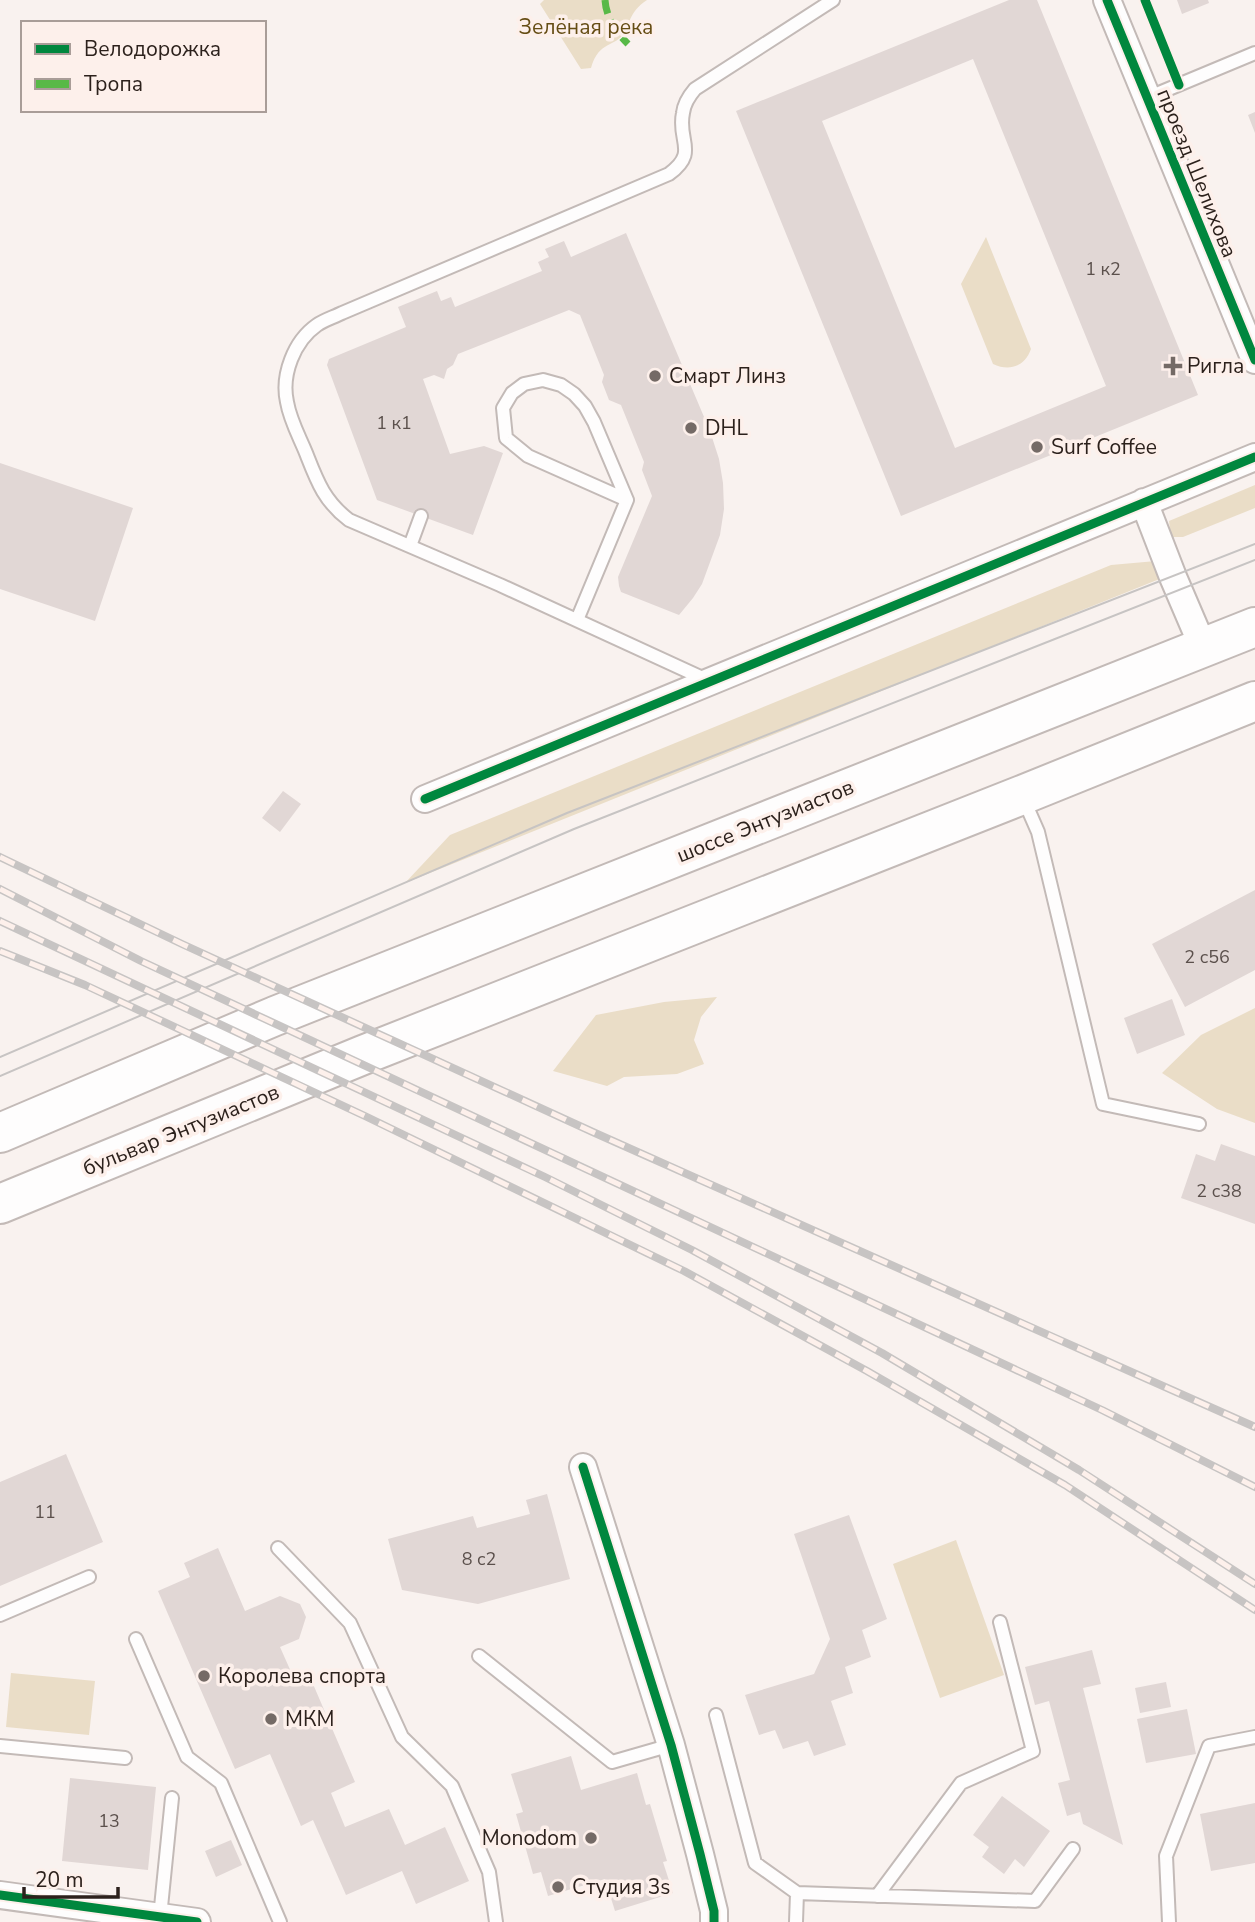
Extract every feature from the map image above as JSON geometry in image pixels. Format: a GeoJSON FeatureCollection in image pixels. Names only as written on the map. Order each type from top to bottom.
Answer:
{"type":"FeatureCollection","features":[{"type":"Feature","properties":{"kind":"main road","name":"шоссе Энтузиастов"},"geometry":{"type":"LineString","coordinates":[[0,1133],[275,1016],[1255,626]]}},
{"type":"Feature","properties":{"kind":"main road"},"geometry":{"type":"LineString","coordinates":[[1022,795],[1255,701]]}},
{"type":"Feature","properties":{"kind":"main road","name":"бульвар Энтузиастов"},"geometry":{"type":"LineString","coordinates":[[0,1204],[363,1055],[1022,795]]}},
{"type":"Feature","properties":{"kind":"street","name":"проезд Шелихова"},"geometry":{"type":"LineString","coordinates":[[1107,0],[1255,359]]}},
{"type":"Feature","properties":{"kind":"street"},"geometry":{"type":"LineString","coordinates":[[425,799],[1255,457]]}},
{"type":"Feature","properties":{"kind":"street"},"geometry":{"type":"LineString","coordinates":[[1144,502],[1203,647]]}},
{"type":"Feature","properties":{"kind":"street"},"geometry":{"type":"LineString","coordinates":[[583,1467],[671,1745],[701,1854],[714,1922]]}},
{"type":"Feature","properties":{"kind":"street"},"geometry":{"type":"LineString","coordinates":[[0,1895],[197,1922]]}},
{"type":"Feature","properties":{"kind":"lane"},"geometry":{"type":"LineString","coordinates":[[709,681],[349,520],[327,500],[292,420],[286,400],[286,380],[292,357],[301,341],[317,325],[669,174],[679,167],[686,155],[682,116],[695,89],[832,0]]}},
{"type":"Feature","properties":{"kind":"lane"},"geometry":{"type":"LineString","coordinates":[[1147,98],[1255,54]]}},
{"type":"Feature","properties":{"kind":"lane"},"geometry":{"type":"LineString","coordinates":[[577,620],[627,500],[594,422],[574,394],[561,385],[543,380],[524,384],[512,393],[503,408],[506,438],[528,456],[627,500]]}},
{"type":"Feature","properties":{"kind":"lane"},"geometry":{"type":"LineString","coordinates":[[410,546],[421,516]]}},
{"type":"Feature","properties":{"kind":"lane"},"geometry":{"type":"LineString","coordinates":[[1022,795],[1038,832],[1103,1104],[1199,1124]]}},
{"type":"Feature","properties":{"kind":"lane"},"geometry":{"type":"LineString","coordinates":[[278,1548],[350,1623],[402,1737],[452,1786],[489,1871],[496,1922]]}},
{"type":"Feature","properties":{"kind":"lane"},"geometry":{"type":"LineString","coordinates":[[0,1615],[89,1577]]}},
{"type":"Feature","properties":{"kind":"lane"},"geometry":{"type":"LineString","coordinates":[[877,1896],[961,1783],[1032,1751],[1000,1622]]}},
{"type":"Feature","properties":{"kind":"lane"},"geometry":{"type":"LineString","coordinates":[[136,1639],[187,1758],[221,1783],[280,1922]]}},
{"type":"Feature","properties":{"kind":"lane"},"geometry":{"type":"LineString","coordinates":[[479,1656],[612,1762],[671,1745]]}},
{"type":"Feature","properties":{"kind":"lane"},"geometry":{"type":"LineString","coordinates":[[716,1715],[755,1863],[796,1893],[1035,1901],[1073,1849]]}},
{"type":"Feature","properties":{"kind":"lane"},"geometry":{"type":"LineString","coordinates":[[1169,1922],[1166,1856],[1209,1746],[1255,1737]]}},
{"type":"Feature","properties":{"kind":"lane"},"geometry":{"type":"LineString","coordinates":[[0,1746],[125,1758]]}},
{"type":"Feature","properties":{"kind":"lane"},"geometry":{"type":"LineString","coordinates":[[160,1917],[172,1798]]}},
{"type":"Feature","properties":{"kind":"lane"},"geometry":{"type":"LineString","coordinates":[[796,1893],[796,1922]]}},
{"type":"Feature","properties":{"kind":"green space","name":"Зелёная река"},"geometry":{"type":"Polygon","coordinates":[[[544,0],[647,0],[634,12],[621,37],[598,53],[591,68],[581,69],[540,4],[544,0]]]}},
{"type":"Feature","properties":{"kind":"green space"},"geometry":{"type":"Polygon","coordinates":[[[986,237],[1031,349],[1025,360],[1016,366],[993,364],[961,284],[986,237]]]}},
{"type":"Feature","properties":{"kind":"green space"},"geometry":{"type":"Polygon","coordinates":[[[1255,485],[1255,508],[1183,537],[1171,537],[1169,521],[1255,485]]]}},
{"type":"Feature","properties":{"kind":"green space"},"geometry":{"type":"Polygon","coordinates":[[[1156,561],[1162,578],[405,883],[450,835],[1111,565],[1156,561]]]}},
{"type":"Feature","properties":{"kind":"green space"},"geometry":{"type":"Polygon","coordinates":[[[717,997],[701,1017],[694,1040],[704,1064],[677,1074],[624,1077],[607,1086],[553,1071],[596,1015],[664,1002],[717,997]]]}},
{"type":"Feature","properties":{"kind":"green space"},"geometry":{"type":"Polygon","coordinates":[[[1255,1008],[1255,1123],[1217,1109],[1162,1073],[1201,1035],[1255,1008]]]}},
{"type":"Feature","properties":{"kind":"green space"},"geometry":{"type":"Polygon","coordinates":[[[956,1540],[1004,1675],[940,1698],[893,1564],[956,1540]]]}},
{"type":"Feature","properties":{"kind":"green space"},"geometry":{"type":"Polygon","coordinates":[[[11,1673],[95,1681],[89,1735],[6,1727],[11,1673]]]}},
{"type":"Feature","properties":{"kind":"building"},"geometry":{"type":"Polygon","coordinates":[[[1009,0],[1037,0],[1198,395],[901,516],[736,111],[1009,0]],[[973,59],[822,121],[955,448],[1106,386],[973,59]]]}},
{"type":"Feature","properties":{"kind":"building"},"geometry":{"type":"Polygon","coordinates":[[[1177,0],[1208,0],[1209,3],[1182,14],[1177,0]]]}},
{"type":"Feature","properties":{"kind":"building"},"geometry":{"type":"Polygon","coordinates":[[[1255,112],[1255,133],[1248,115],[1255,112]]]}},
{"type":"Feature","properties":{"kind":"building"},"geometry":{"type":"Polygon","coordinates":[[[626,233],[710,431],[723,483],[724,509],[720,535],[702,584],[679,615],[621,592],[619,586],[618,577],[652,496],[642,470],[644,462],[621,405],[609,400],[602,382],[604,375],[580,315],[569,310],[458,354],[453,365],[447,369],[444,379],[434,375],[423,379],[450,454],[484,446],[503,453],[473,535],[377,500],[327,365],[329,359],[406,327],[398,307],[437,291],[441,301],[451,297],[455,307],[542,271],[538,262],[549,257],[545,249],[564,241],[571,257],[626,233]]]}},
{"type":"Feature","properties":{"kind":"building"},"geometry":{"type":"Polygon","coordinates":[[[0,463],[133,508],[95,621],[0,589],[0,463]]]}},
{"type":"Feature","properties":{"kind":"building"},"geometry":{"type":"Polygon","coordinates":[[[283,791],[301,804],[280,832],[262,818],[283,791]]]}},
{"type":"Feature","properties":{"kind":"building"},"geometry":{"type":"Polygon","coordinates":[[[1255,890],[1255,970],[1185,1007],[1152,944],[1255,890]]]}},
{"type":"Feature","properties":{"kind":"building"},"geometry":{"type":"Polygon","coordinates":[[[1172,999],[1185,1035],[1137,1054],[1124,1018],[1172,999]]]}},
{"type":"Feature","properties":{"kind":"building"},"geometry":{"type":"Polygon","coordinates":[[[1221,1144],[1255,1156],[1255,1224],[1181,1198],[1196,1154],[1215,1161],[1221,1144]]]}},
{"type":"Feature","properties":{"kind":"building"},"geometry":{"type":"Polygon","coordinates":[[[66,1454],[103,1542],[0,1586],[0,1482],[66,1454]]]}},
{"type":"Feature","properties":{"kind":"building"},"geometry":{"type":"Polygon","coordinates":[[[547,1494],[570,1579],[478,1604],[402,1590],[388,1539],[473,1516],[477,1528],[530,1514],[526,1500],[547,1494]]]}},
{"type":"Feature","properties":{"kind":"building"},"geometry":{"type":"Polygon","coordinates":[[[849,1515],[887,1619],[862,1630],[871,1657],[845,1667],[853,1693],[831,1701],[846,1745],[814,1756],[808,1741],[783,1749],[775,1730],[759,1735],[745,1695],[814,1674],[830,1639],[794,1534],[849,1515]]]}},
{"type":"Feature","properties":{"kind":"building","name":"МКМ"},"geometry":{"type":"Polygon","coordinates":[[[218,1548],[245,1611],[280,1596],[300,1604],[306,1617],[299,1639],[280,1647],[296,1683],[310,1677],[355,1782],[331,1793],[345,1827],[389,1809],[405,1845],[445,1827],[469,1881],[416,1904],[402,1871],[346,1895],[313,1820],[301,1826],[270,1754],[235,1769],[158,1591],[190,1577],[184,1563],[218,1548]]]}},
{"type":"Feature","properties":{"kind":"building"},"geometry":{"type":"Polygon","coordinates":[[[1092,1650],[1101,1684],[1083,1688],[1123,1845],[1083,1824],[1080,1812],[1067,1816],[1058,1783],[1070,1780],[1049,1701],[1035,1705],[1025,1667],[1092,1650]]]}},
{"type":"Feature","properties":{"kind":"building"},"geometry":{"type":"Polygon","coordinates":[[[1166,1682],[1171,1707],[1140,1713],[1135,1688],[1166,1682]]]}},
{"type":"Feature","properties":{"kind":"building"},"geometry":{"type":"Polygon","coordinates":[[[1187,1709],[1196,1754],[1146,1763],[1137,1719],[1187,1709]]]}},
{"type":"Feature","properties":{"kind":"building","name":"Monodom"},"geometry":{"type":"Polygon","coordinates":[[[571,1756],[581,1790],[637,1773],[646,1805],[650,1804],[667,1861],[663,1862],[673,1893],[615,1911],[605,1879],[548,1896],[541,1872],[533,1874],[516,1814],[523,1812],[511,1774],[571,1756]]]}},
{"type":"Feature","properties":{"kind":"building"},"geometry":{"type":"Polygon","coordinates":[[[70,1778],[156,1787],[148,1870],[62,1861],[70,1778]]]}},
{"type":"Feature","properties":{"kind":"building"},"geometry":{"type":"Polygon","coordinates":[[[1002,1796],[1050,1831],[1024,1867],[1015,1859],[1004,1874],[982,1857],[989,1847],[973,1835],[1002,1796]]]}},
{"type":"Feature","properties":{"kind":"building"},"geometry":{"type":"Polygon","coordinates":[[[1255,1803],[1255,1863],[1211,1871],[1200,1814],[1255,1803]]]}},
{"type":"Feature","properties":{"kind":"building"},"geometry":{"type":"Polygon","coordinates":[[[231,1840],[242,1865],[216,1877],[205,1851],[231,1840]]]}},
{"type":"Feature","properties":{"kind":"tram line"},"geometry":{"type":"LineString","coordinates":[[0,1057],[567,813],[1255,544]]}},
{"type":"Feature","properties":{"kind":"tram line"},"geometry":{"type":"LineString","coordinates":[[0,1076],[574,829],[1255,560]]}},
{"type":"Feature","properties":{"kind":"railway"},"geometry":{"type":"LineString","coordinates":[[0,857],[182,944],[595,1133],[1255,1427]]}},
{"type":"Feature","properties":{"kind":"railway"},"geometry":{"type":"LineString","coordinates":[[0,889],[141,961],[1102,1410],[1255,1487]]}},
{"type":"Feature","properties":{"kind":"railway"},"geometry":{"type":"LineString","coordinates":[[0,921],[545,1177],[692,1250],[882,1353],[1079,1470],[1255,1584]]}},
{"type":"Feature","properties":{"kind":"railway"},"geometry":{"type":"LineString","coordinates":[[0,951],[85,985],[367,1117],[684,1271],[867,1371],[1065,1485],[1255,1610]]}},
{"type":"Feature","properties":{"kind":"marked path"},"geometry":{"type":"LineString","coordinates":[[605,0],[612,24],[628,44]]}},
{"type":"Feature","properties":{"kind":"cycle path"},"geometry":{"type":"LineString","coordinates":[[1107,0],[1255,360]]}},
{"type":"Feature","properties":{"kind":"cycle path"},"geometry":{"type":"LineString","coordinates":[[1145,0],[1179,85]]}},
{"type":"Feature","properties":{"kind":"cycle path"},"geometry":{"type":"LineString","coordinates":[[425,799],[1255,457]]}},
{"type":"Feature","properties":{"kind":"cycle path"},"geometry":{"type":"LineString","coordinates":[[583,1467],[671,1745],[714,1911],[714,1922]]}},
{"type":"Feature","properties":{"kind":"cycle path"},"geometry":{"type":"LineString","coordinates":[[0,1895],[197,1922]]}},
{"type":"Feature","properties":{"kind":"place","name":"Ригла"},"geometry":{"type":"Point","coordinates":[1173,366]}},
{"type":"Feature","properties":{"kind":"place","name":"Смарт Линз"},"geometry":{"type":"Point","coordinates":[655,376]}},
{"type":"Feature","properties":{"kind":"place","name":"DHL"},"geometry":{"type":"Point","coordinates":[691,428]}},
{"type":"Feature","properties":{"kind":"place","name":"Surf Coffee"},"geometry":{"type":"Point","coordinates":[1037,447]}},
{"type":"Feature","properties":{"kind":"place","name":"Королева спорта"},"geometry":{"type":"Point","coordinates":[204,1676]}},
{"type":"Feature","properties":{"kind":"place","name":"МКМ"},"geometry":{"type":"Point","coordinates":[271,1719]}},
{"type":"Feature","properties":{"kind":"place","name":"Monodom"},"geometry":{"type":"Point","coordinates":[591,1838]}},
{"type":"Feature","properties":{"kind":"place","name":"Студия 3s"},"geometry":{"type":"Point","coordinates":[558,1887]}}]}
